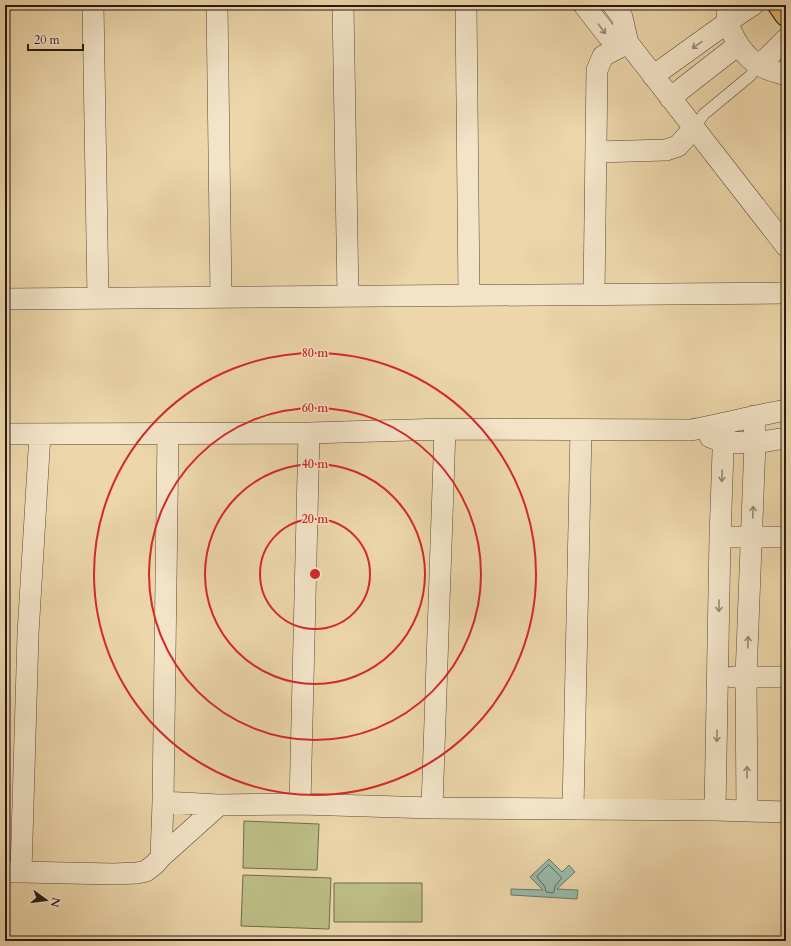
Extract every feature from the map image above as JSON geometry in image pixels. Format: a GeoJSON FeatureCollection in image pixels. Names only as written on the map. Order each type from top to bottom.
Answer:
{"type":"FeatureCollection","features":[{"type":"Feature","properties":{"kind":"main road"},"geometry":{"type":"LineString","coordinates":[[779,5],[786,15]]}},
{"type":"Feature","properties":{"kind":"street"},"geometry":{"type":"LineString","coordinates":[[93,5],[98,298]]}},
{"type":"Feature","properties":{"kind":"street"},"geometry":{"type":"LineString","coordinates":[[217,5],[221,298]]}},
{"type":"Feature","properties":{"kind":"street"},"geometry":{"type":"LineString","coordinates":[[343,5],[348,296]]}},
{"type":"Feature","properties":{"kind":"street"},"geometry":{"type":"LineString","coordinates":[[466,5],[469,295]]}},
{"type":"Feature","properties":{"kind":"street"},"geometry":{"type":"LineString","coordinates":[[584,5],[608,36],[628,43]]}},
{"type":"Feature","properties":{"kind":"street"},"geometry":{"type":"LineString","coordinates":[[614,5],[622,17],[628,43],[786,246]]}},
{"type":"Feature","properties":{"kind":"street"},"geometry":{"type":"LineString","coordinates":[[653,76],[727,13],[739,14],[753,5]]}},
{"type":"Feature","properties":{"kind":"street"},"geometry":{"type":"LineString","coordinates":[[727,13],[732,34],[738,45],[747,56],[758,65],[786,75]]}},
{"type":"Feature","properties":{"kind":"street"},"geometry":{"type":"LineString","coordinates":[[758,65],[786,39]]}},
{"type":"Feature","properties":{"kind":"street"},"geometry":{"type":"LineString","coordinates":[[594,294],[597,70],[604,56],[628,43]]}},
{"type":"Feature","properties":{"kind":"street"},"geometry":{"type":"LineString","coordinates":[[670,98],[738,45]]}},
{"type":"Feature","properties":{"kind":"street"},"geometry":{"type":"LineString","coordinates":[[596,152],[666,150],[678,146],[694,128]]}},
{"type":"Feature","properties":{"kind":"street"},"geometry":{"type":"LineString","coordinates":[[5,299],[786,293]]}},
{"type":"Feature","properties":{"kind":"street"},"geometry":{"type":"LineString","coordinates":[[723,433],[754,416],[786,410]]}},
{"type":"Feature","properties":{"kind":"street"},"geometry":{"type":"LineString","coordinates":[[747,811],[746,677],[755,443],[754,416]]}},
{"type":"Feature","properties":{"kind":"street"},"geometry":{"type":"LineString","coordinates":[[5,434],[309,433],[445,429],[691,430],[723,433],[755,443],[786,438]]}},
{"type":"Feature","properties":{"kind":"street"},"geometry":{"type":"LineString","coordinates":[[432,808],[445,429]]}},
{"type":"Feature","properties":{"kind":"street"},"geometry":{"type":"LineString","coordinates":[[573,809],[581,430]]}},
{"type":"Feature","properties":{"kind":"street"},"geometry":{"type":"LineString","coordinates":[[300,804],[309,433]]}},
{"type":"Feature","properties":{"kind":"street"},"geometry":{"type":"LineString","coordinates":[[715,810],[723,433]]}},
{"type":"Feature","properties":{"kind":"street"},"geometry":{"type":"LineString","coordinates":[[40,434],[13,872],[113,874],[146,871],[219,805]]}},
{"type":"Feature","properties":{"kind":"street"},"geometry":{"type":"LineString","coordinates":[[161,857],[168,434]]}},
{"type":"Feature","properties":{"kind":"street"},"geometry":{"type":"LineString","coordinates":[[720,537],[786,537]]}},
{"type":"Feature","properties":{"kind":"street"},"geometry":{"type":"LineString","coordinates":[[718,676],[786,677]]}},
{"type":"Feature","properties":{"kind":"street"},"geometry":{"type":"LineString","coordinates":[[163,802],[219,805],[300,804],[432,808],[786,812]]}},
{"type":"Feature","properties":{"kind":"lane"},"geometry":{"type":"LineString","coordinates":[[694,128],[704,114],[750,76],[758,65]]}},
{"type":"Feature","properties":{"kind":"green space"},"geometry":{"type":"Polygon","coordinates":[[[244,821],[319,824],[317,870],[243,868],[244,821]]]}},
{"type":"Feature","properties":{"kind":"green space"},"geometry":{"type":"Polygon","coordinates":[[[243,875],[331,878],[329,929],[241,926],[243,875]]]}},
{"type":"Feature","properties":{"kind":"green space"},"geometry":{"type":"Polygon","coordinates":[[[334,883],[422,883],[422,922],[334,922],[334,883]]]}},
{"type":"Feature","properties":{"kind":"water"},"geometry":{"type":"Polygon","coordinates":[[[549,859],[562,872],[569,865],[575,872],[557,889],[578,890],[577,899],[511,895],[511,889],[543,890],[530,877],[549,859]]]}}]}
